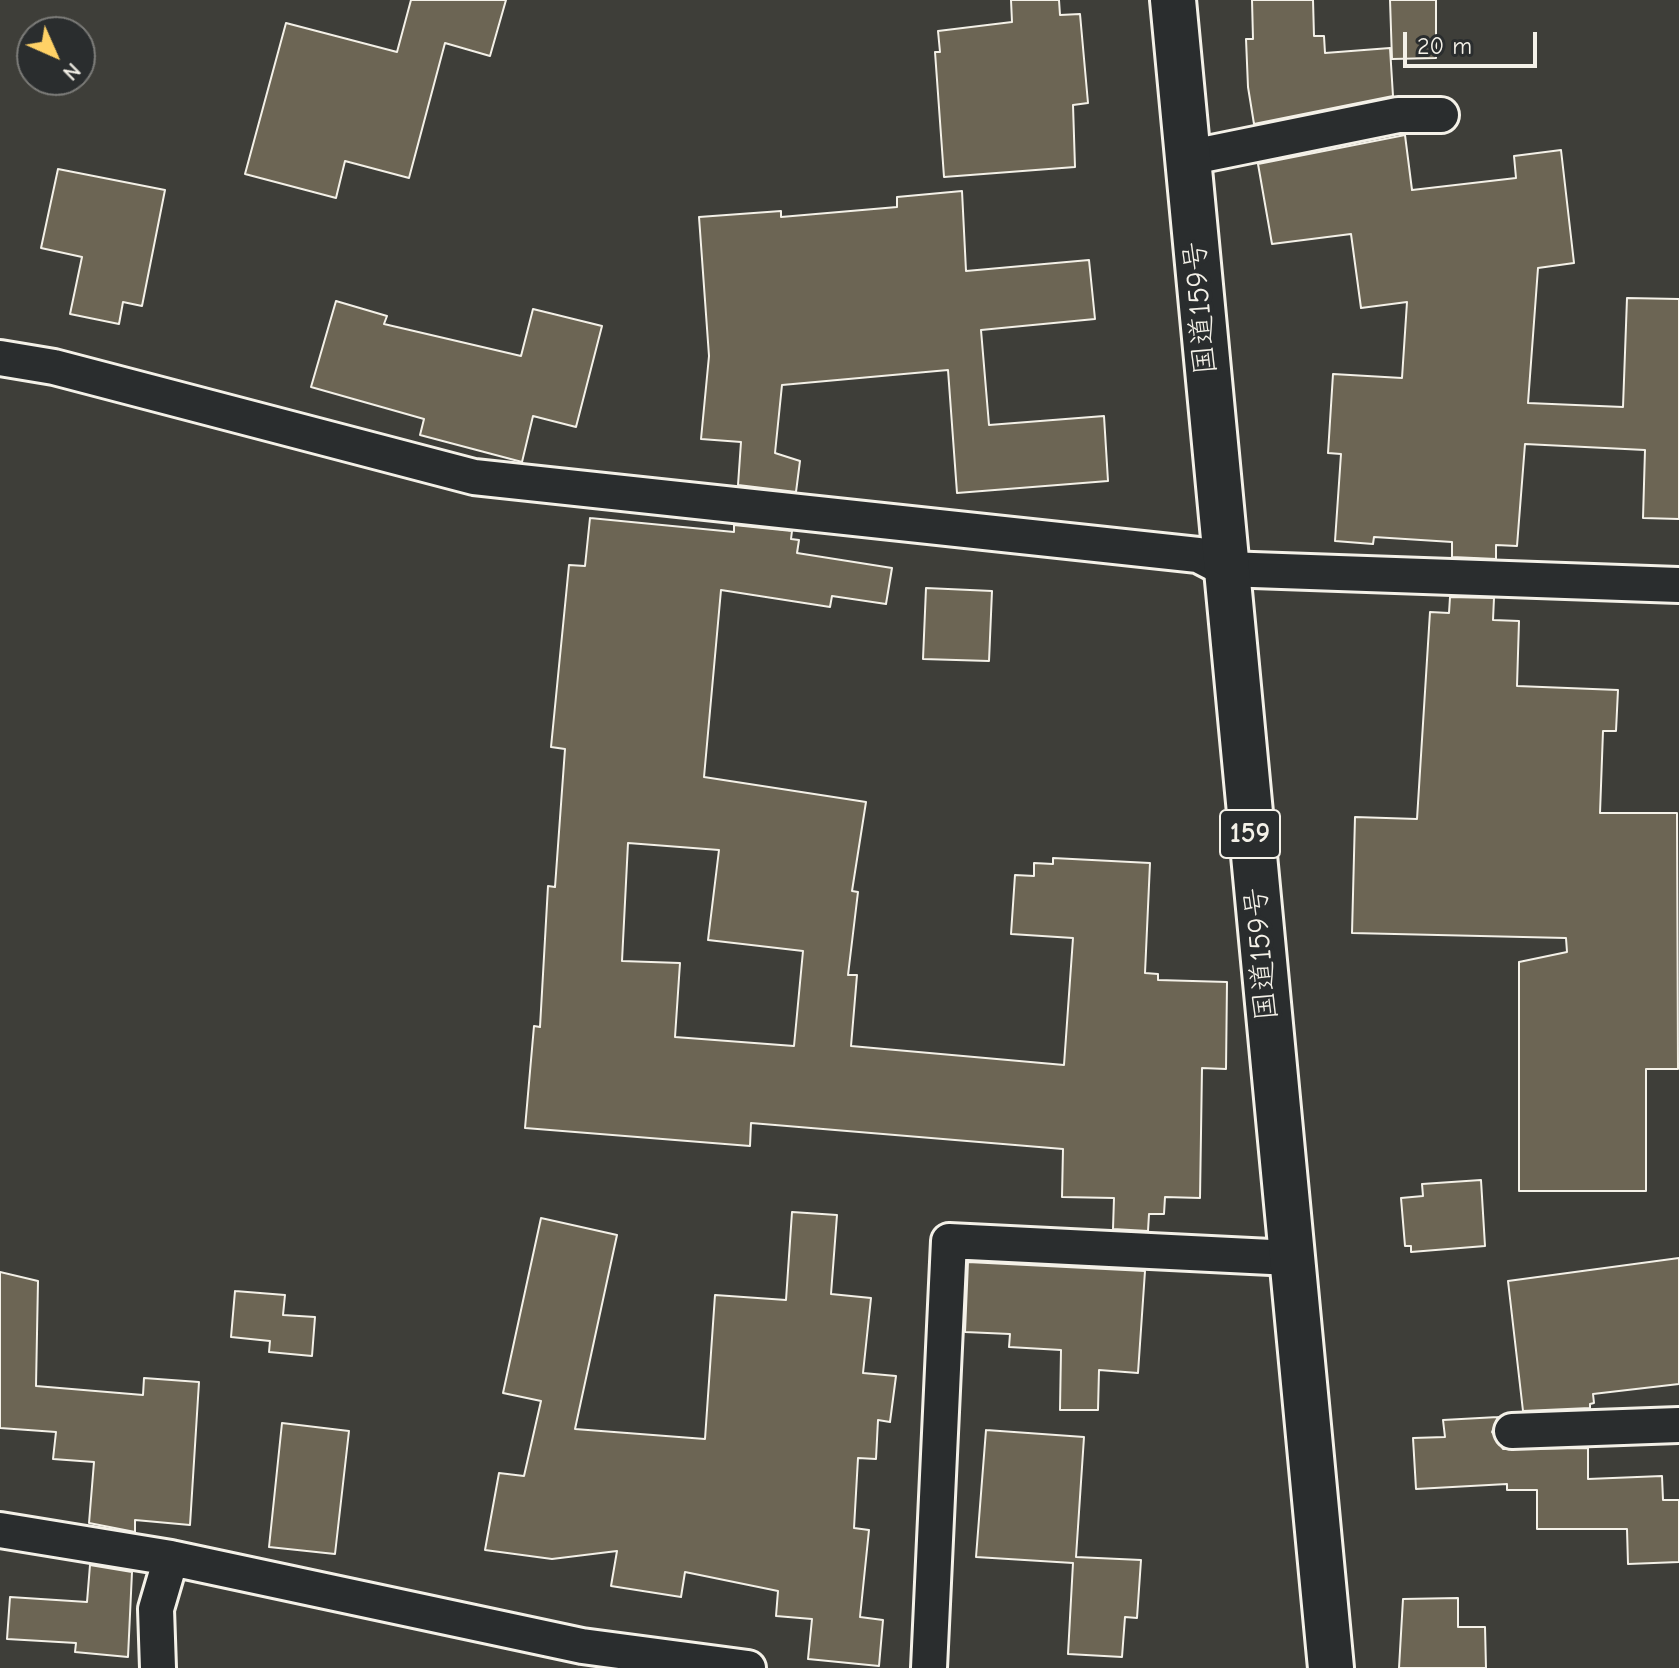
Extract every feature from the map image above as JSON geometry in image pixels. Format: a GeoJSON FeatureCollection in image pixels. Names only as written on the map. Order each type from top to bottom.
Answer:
{"type":"FeatureCollection","features":[{"type":"Feature","properties":{"kind":"highway","name":"国道159号"},"geometry":{"type":"LineString","coordinates":[[1173,0],[1331,1668]]}},
{"type":"Feature","properties":{"kind":"street"},"geometry":{"type":"LineString","coordinates":[[1187,158],[1398,115],[1441,115]]}},
{"type":"Feature","properties":{"kind":"street"},"geometry":{"type":"LineString","coordinates":[[0,358],[54,367],[474,477],[1198,555],[1225,569],[1679,585]]}},
{"type":"Feature","properties":{"kind":"street"},"geometry":{"type":"LineString","coordinates":[[929,1668],[949,1241],[1291,1258]]}},
{"type":"Feature","properties":{"kind":"street"},"geometry":{"type":"LineString","coordinates":[[1512,1431],[1679,1425]]}},
{"type":"Feature","properties":{"kind":"street"},"geometry":{"type":"LineString","coordinates":[[0,1530],[171,1558],[582,1646],[748,1668]]}},
{"type":"Feature","properties":{"kind":"street"},"geometry":{"type":"LineString","coordinates":[[158,1668],[156,1609],[171,1558]]}},
{"type":"Feature","properties":{"kind":"building"},"geometry":{"type":"Polygon","coordinates":[[[411,0],[506,0],[490,56],[445,43],[409,178],[345,161],[336,198],[245,174],[286,23],[397,52],[411,0]]]}},
{"type":"Feature","properties":{"kind":"building"},"geometry":{"type":"Polygon","coordinates":[[[1011,0],[1059,0],[1060,15],[1080,14],[1088,103],[1073,105],[1075,167],[944,177],[935,52],[940,52],[938,31],[1012,22],[1011,0]]]}},
{"type":"Feature","properties":{"kind":"building"},"geometry":{"type":"Polygon","coordinates":[[[1252,0],[1313,0],[1314,36],[1324,36],[1325,53],[1390,48],[1393,96],[1254,124],[1248,87],[1246,39],[1253,39],[1252,0]]]}},
{"type":"Feature","properties":{"kind":"building"},"geometry":{"type":"Polygon","coordinates":[[[1390,0],[1436,0],[1436,58],[1392,59],[1390,0]]]}},
{"type":"Feature","properties":{"kind":"building"},"geometry":{"type":"Polygon","coordinates":[[[1405,135],[1412,190],[1516,178],[1514,156],[1561,150],[1574,263],[1538,268],[1528,403],[1623,407],[1627,298],[1679,299],[1679,519],[1643,518],[1645,450],[1525,444],[1517,546],[1496,545],[1496,559],[1452,557],[1452,542],[1374,537],[1373,544],[1335,541],[1341,454],[1328,453],[1333,374],[1402,378],[1407,302],[1361,308],[1351,234],[1272,244],[1258,164],[1405,135]]]}},
{"type":"Feature","properties":{"kind":"building"},"geometry":{"type":"Polygon","coordinates":[[[58,169],[165,190],[142,306],[123,302],[119,324],[70,314],[82,257],[41,248],[58,169]]]}},
{"type":"Feature","properties":{"kind":"building"},"geometry":{"type":"Polygon","coordinates":[[[962,191],[966,271],[1089,260],[1095,319],[981,330],[989,425],[1104,416],[1108,481],[957,493],[948,370],[782,385],[775,453],[800,461],[796,492],[738,485],[741,442],[701,439],[709,356],[699,217],[781,211],[781,217],[897,207],[897,197],[962,191]]]}},
{"type":"Feature","properties":{"kind":"building"},"geometry":{"type":"Polygon","coordinates":[[[336,301],[387,316],[384,324],[521,356],[533,309],[602,326],[576,427],[533,416],[522,462],[420,435],[424,419],[311,387],[336,301]]]}},
{"type":"Feature","properties":{"kind":"building"},"geometry":{"type":"Polygon","coordinates":[[[590,518],[734,532],[734,525],[792,531],[791,539],[799,540],[797,553],[892,568],[886,604],[832,596],[830,607],[721,590],[704,777],[866,802],[852,891],[858,892],[848,975],[857,975],[851,1046],[1064,1065],[1073,938],[1011,934],[1015,875],[1034,876],[1034,863],[1053,864],[1053,858],[1150,863],[1145,973],[1158,974],[1158,980],[1227,982],[1226,1069],[1202,1068],[1200,1198],[1165,1197],[1164,1214],[1149,1214],[1148,1231],[1113,1229],[1114,1198],[1062,1197],[1063,1149],[751,1123],[750,1146],[525,1128],[534,1026],[540,1027],[548,886],[555,887],[565,749],[551,747],[569,565],[585,566],[590,518]],[[628,843],[622,961],[680,963],[675,1037],[794,1046],[803,951],[708,940],[719,850],[628,843]]]}},
{"type":"Feature","properties":{"kind":"building"},"geometry":{"type":"Polygon","coordinates":[[[926,588],[992,591],[989,661],[923,659],[926,588]]]}},
{"type":"Feature","properties":{"kind":"building"},"geometry":{"type":"Polygon","coordinates":[[[1450,597],[1494,598],[1493,620],[1519,621],[1517,686],[1618,690],[1616,731],[1603,731],[1600,813],[1677,813],[1678,1069],[1646,1069],[1646,1191],[1519,1191],[1519,962],[1567,952],[1566,938],[1352,933],[1355,817],[1417,819],[1430,612],[1449,613],[1450,597]]]}},
{"type":"Feature","properties":{"kind":"building"},"geometry":{"type":"Polygon","coordinates":[[[1481,1180],[1485,1246],[1411,1252],[1411,1246],[1405,1246],[1401,1198],[1423,1196],[1422,1184],[1481,1180]]]}},
{"type":"Feature","properties":{"kind":"building"},"geometry":{"type":"Polygon","coordinates":[[[792,1212],[837,1215],[831,1294],[871,1298],[863,1373],[896,1376],[890,1422],[878,1420],[876,1459],[858,1458],[854,1528],[869,1530],[860,1617],[883,1620],[879,1666],[808,1659],[812,1619],[776,1616],[778,1591],[685,1572],[681,1597],[611,1586],[617,1551],[552,1559],[485,1550],[499,1473],[524,1476],[541,1401],[503,1393],[541,1218],[617,1235],[575,1429],[705,1439],[715,1295],[786,1300],[792,1212]]]}},
{"type":"Feature","properties":{"kind":"building"},"geometry":{"type":"Polygon","coordinates":[[[1679,1258],[1679,1384],[1593,1394],[1594,1403],[1590,1404],[1590,1408],[1523,1411],[1508,1281],[1679,1258]]]}},
{"type":"Feature","properties":{"kind":"building"},"geometry":{"type":"Polygon","coordinates":[[[968,1262],[1145,1271],[1138,1373],[1099,1370],[1098,1410],[1060,1410],[1061,1350],[1009,1347],[1010,1334],[965,1332],[968,1262]]]}},
{"type":"Feature","properties":{"kind":"building"},"geometry":{"type":"Polygon","coordinates":[[[0,1272],[38,1281],[36,1386],[143,1395],[144,1378],[199,1382],[190,1525],[135,1520],[135,1532],[89,1523],[94,1462],[53,1459],[56,1432],[0,1428],[0,1272]]]}},
{"type":"Feature","properties":{"kind":"building"},"geometry":{"type":"Polygon","coordinates":[[[235,1291],[285,1295],[283,1315],[315,1317],[312,1356],[269,1352],[270,1341],[231,1337],[235,1291]]]}},
{"type":"Feature","properties":{"kind":"building"},"geometry":{"type":"Polygon","coordinates":[[[1498,1417],[1492,1432],[1503,1449],[1588,1448],[1588,1479],[1662,1476],[1663,1500],[1679,1500],[1679,1562],[1628,1564],[1627,1529],[1537,1529],[1537,1490],[1507,1490],[1507,1484],[1416,1489],[1413,1438],[1445,1437],[1443,1420],[1498,1417]]]}},
{"type":"Feature","properties":{"kind":"building"},"geometry":{"type":"Polygon","coordinates":[[[282,1423],[349,1431],[335,1554],[269,1547],[282,1423]]]}},
{"type":"Feature","properties":{"kind":"building"},"geometry":{"type":"Polygon","coordinates":[[[986,1430],[1084,1437],[1076,1557],[1141,1560],[1137,1618],[1125,1617],[1122,1657],[1068,1654],[1073,1563],[976,1557],[986,1430]]]}},
{"type":"Feature","properties":{"kind":"building"},"geometry":{"type":"Polygon","coordinates":[[[90,1565],[132,1572],[128,1657],[75,1652],[76,1643],[7,1639],[10,1597],[87,1602],[90,1565]]]}},
{"type":"Feature","properties":{"kind":"building"},"geometry":{"type":"Polygon","coordinates":[[[1458,1598],[1458,1627],[1485,1627],[1486,1668],[1399,1668],[1403,1599],[1458,1598]]]}}]}
